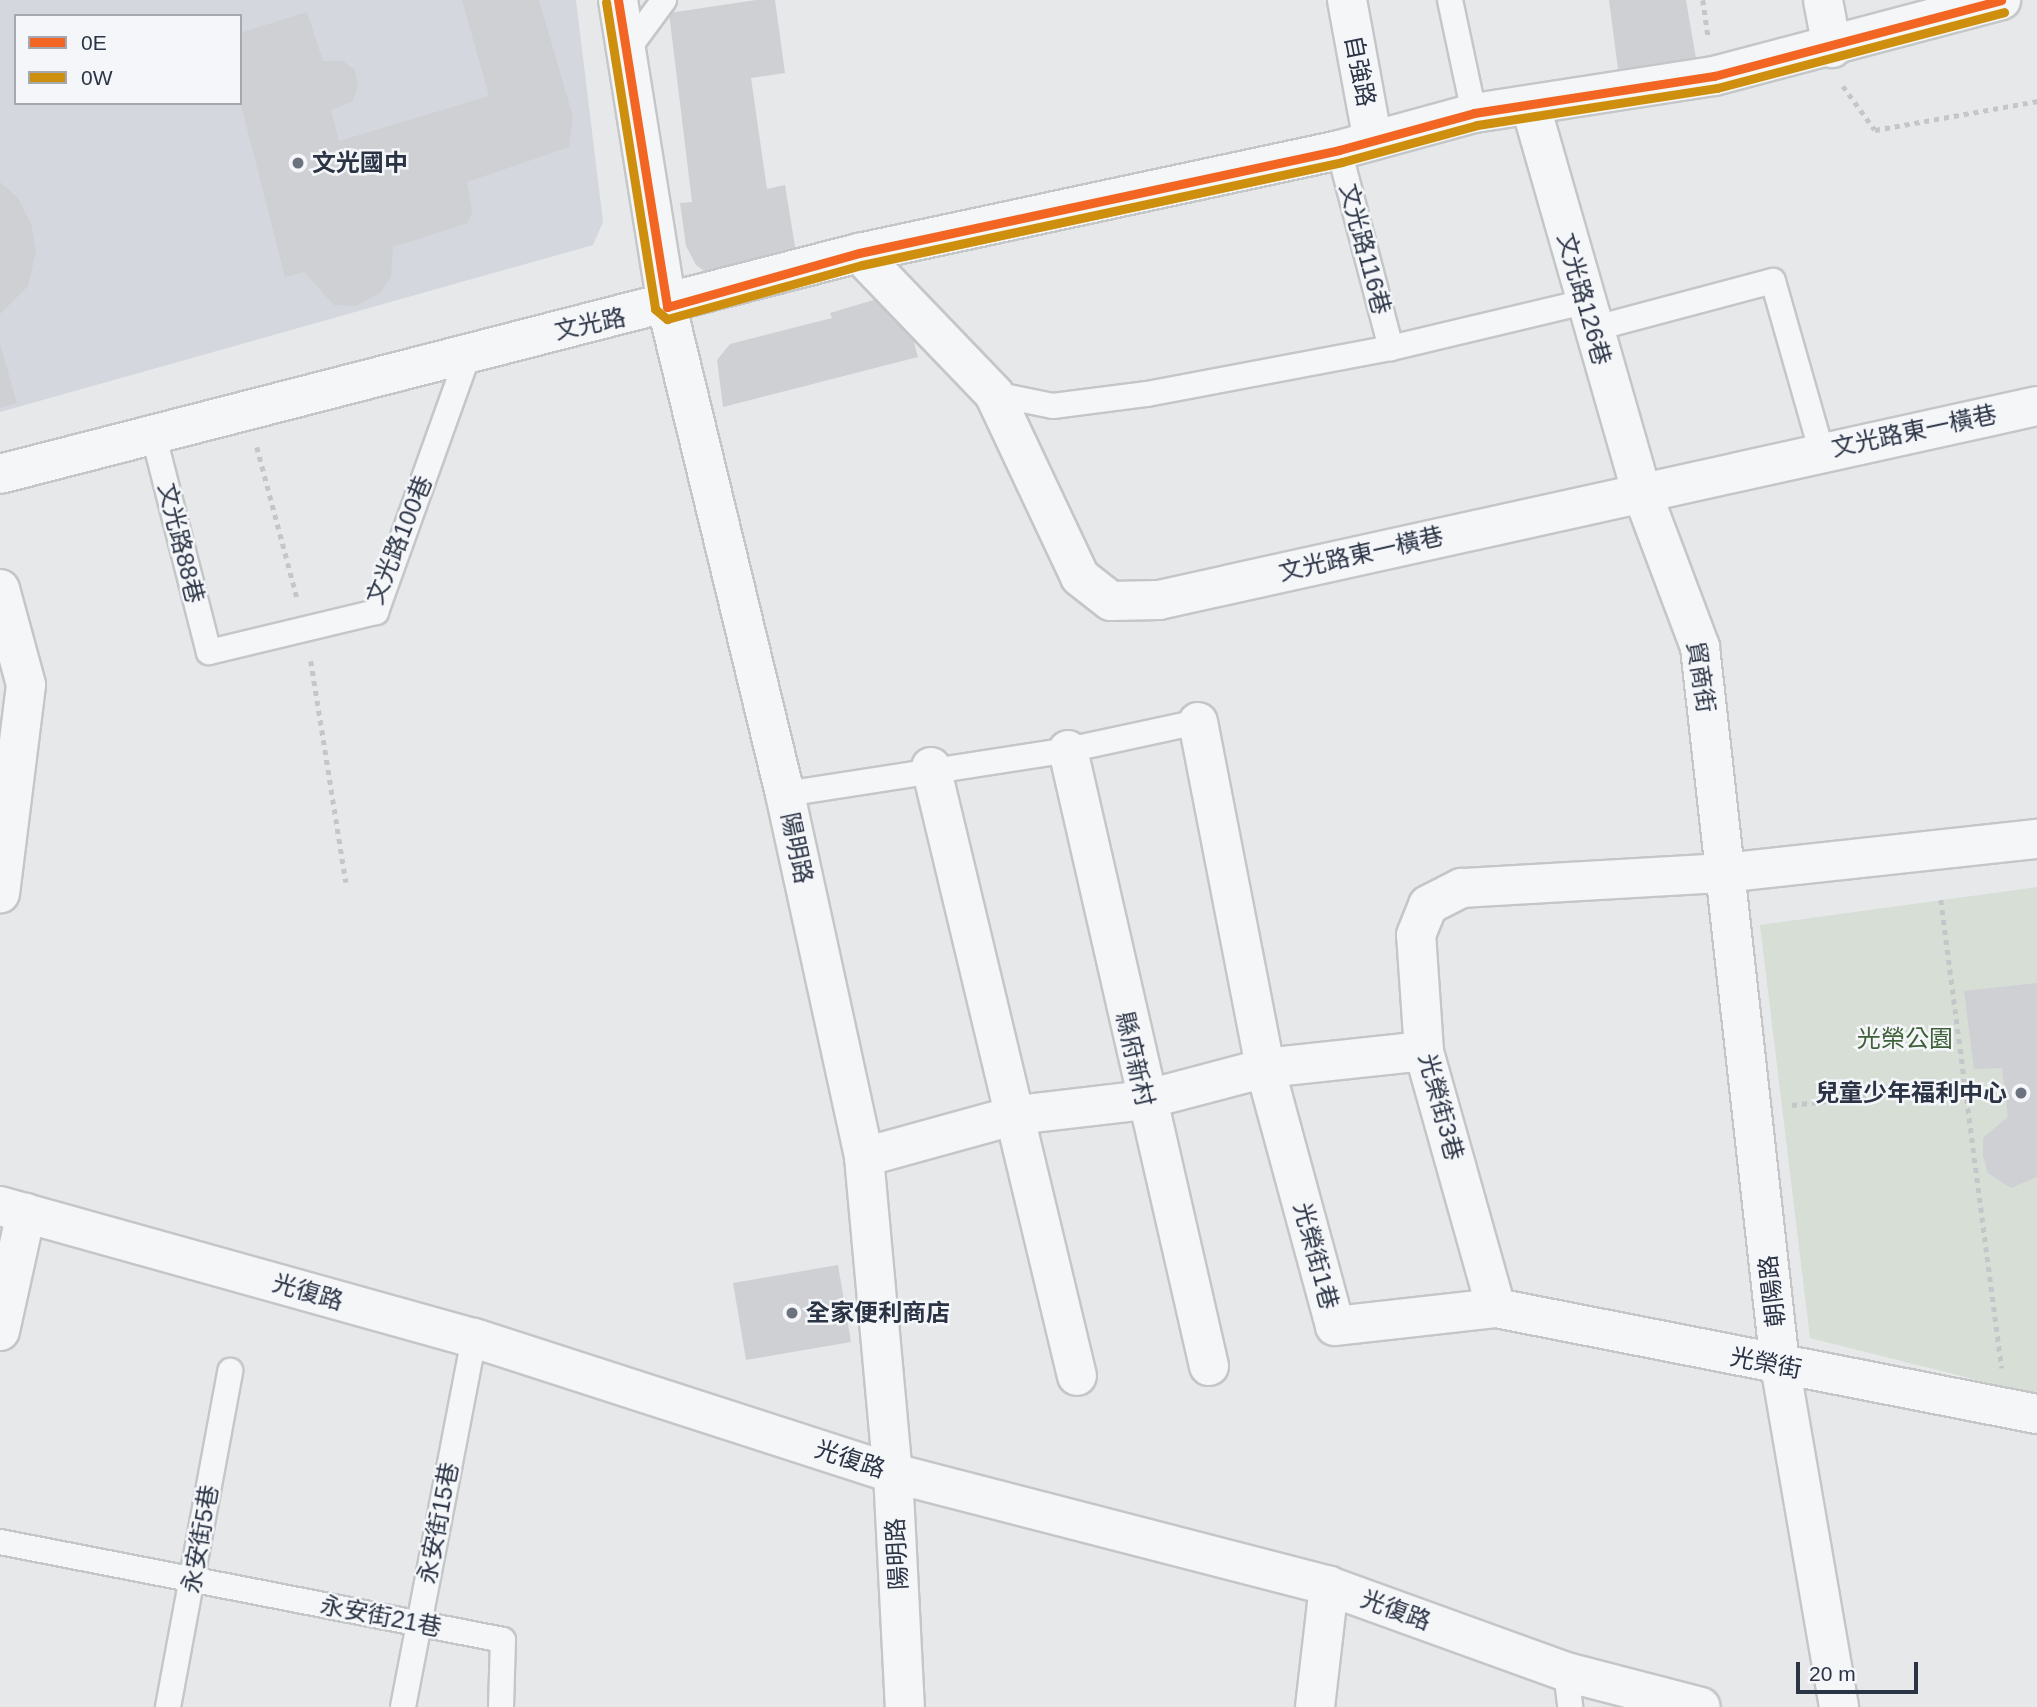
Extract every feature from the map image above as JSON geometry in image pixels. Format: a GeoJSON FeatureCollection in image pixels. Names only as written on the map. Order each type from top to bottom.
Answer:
{"type":"FeatureCollection","features":[{"type":"Feature","properties":{"kind":"street","name":"陽明路"},"geometry":{"type":"LineString","coordinates":[[618,0],[667,307],[785,794],[864,1157],[894,1473],[905,1707]]}},
{"type":"Feature","properties":{"kind":"street","name":"自強路"},"geometry":{"type":"LineString","coordinates":[[1347,0],[1356,146]]}},
{"type":"Feature","properties":{"kind":"street"},"geometry":{"type":"LineString","coordinates":[[1823,0],[1832,48]]}},
{"type":"Feature","properties":{"kind":"street","name":"文光路"},"geometry":{"type":"LineString","coordinates":[[0,474],[470,350],[667,307],[859,253],[1356,146],[1474,114],[1714,76],[1832,48],[2001,0]]}},
{"type":"Feature","properties":{"kind":"street","name":"文光路126巷"},"geometry":{"type":"LineString","coordinates":[[1531,107],[1588,316],[1641,490]]}},
{"type":"Feature","properties":{"kind":"street","name":"文光路東一橫巷"},"geometry":{"type":"LineString","coordinates":[[859,253],[994,394],[1080,577],[1111,601],[1159,600],[1821,450],[2037,406]]}},
{"type":"Feature","properties":{"kind":"street","name":"貿商街"},"geometry":{"type":"LineString","coordinates":[[1641,490],[1700,647],[1723,873]]}},
{"type":"Feature","properties":{"kind":"street"},"geometry":{"type":"LineString","coordinates":[[0,589],[26,685],[0,893]]}},
{"type":"Feature","properties":{"kind":"street"},"geometry":{"type":"LineString","coordinates":[[1198,722],[1265,1068]]}},
{"type":"Feature","properties":{"kind":"street","name":"縣府新村"},"geometry":{"type":"LineString","coordinates":[[1068,750],[1144,1100],[1209,1366]]}},
{"type":"Feature","properties":{"kind":"street"},"geometry":{"type":"LineString","coordinates":[[931,767],[1017,1115],[1077,1376]]}},
{"type":"Feature","properties":{"kind":"street"},"geometry":{"type":"LineString","coordinates":[[1723,873],[2037,839]]}},
{"type":"Feature","properties":{"kind":"street","name":"光榮街3巷"},"geometry":{"type":"LineString","coordinates":[[1496,1308],[1424,1051],[1416,935],[1428,905],[1462,888],[1723,873]]}},
{"type":"Feature","properties":{"kind":"street","name":"朝陽路"},"geometry":{"type":"LineString","coordinates":[[1723,873],[1780,1366],[1839,1707]]}},
{"type":"Feature","properties":{"kind":"street"},"geometry":{"type":"LineString","coordinates":[[864,1157],[1017,1115],[1144,1100],[1265,1068],[1424,1051]]}},
{"type":"Feature","properties":{"kind":"street","name":"光榮街1巷"},"geometry":{"type":"LineString","coordinates":[[1265,1068],[1335,1326],[1496,1308]]}},
{"type":"Feature","properties":{"kind":"street"},"geometry":{"type":"LineString","coordinates":[[0,1331],[13,1209]]}},
{"type":"Feature","properties":{"kind":"street","name":"光復路"},"geometry":{"type":"LineString","coordinates":[[13,1209],[474,1338],[894,1473],[1329,1586],[1568,1689],[1701,1707]]}},
{"type":"Feature","properties":{"kind":"street","name":"光榮街"},"geometry":{"type":"LineString","coordinates":[[1496,1308],[1780,1366],[2037,1414]]}},
{"type":"Feature","properties":{"kind":"street"},"geometry":{"type":"LineString","coordinates":[[1315,1707],[1329,1586]]}},
{"type":"Feature","properties":{"kind":"lane"},"geometry":{"type":"LineString","coordinates":[[625,53],[664,0]]}},
{"type":"Feature","properties":{"kind":"lane"},"geometry":{"type":"LineString","coordinates":[[1450,0],[1474,114]]}},
{"type":"Feature","properties":{"kind":"lane","name":"文光路116巷"},"geometry":{"type":"LineString","coordinates":[[1356,146],[1391,348]]}},
{"type":"Feature","properties":{"kind":"lane"},"geometry":{"type":"LineString","coordinates":[[994,394],[1053,406],[1588,316],[1773,281],[1821,450]]}},
{"type":"Feature","properties":{"kind":"lane","name":"文光路100巷"},"geometry":{"type":"LineString","coordinates":[[209,652],[376,612],[470,350]]}},
{"type":"Feature","properties":{"kind":"lane","name":"文光路88巷"},"geometry":{"type":"LineString","coordinates":[[153,433],[209,652]]}},
{"type":"Feature","properties":{"kind":"lane"},"geometry":{"type":"LineString","coordinates":[[785,794],[931,767],[1068,750],[1198,722]]}},
{"type":"Feature","properties":{"kind":"lane","name":"永安街15巷"},"geometry":{"type":"LineString","coordinates":[[403,1707],[474,1338]]}},
{"type":"Feature","properties":{"kind":"lane","name":"永安街5巷"},"geometry":{"type":"LineString","coordinates":[[168,1707],[194,1578],[230,1371]]}},
{"type":"Feature","properties":{"kind":"lane","name":"永安街21巷"},"geometry":{"type":"LineString","coordinates":[[0,1542],[503,1640],[501,1707]]}},
{"type":"Feature","properties":{"kind":"path"},"geometry":{"type":"LineString","coordinates":[[1832,48],[1845,94],[1875,130],[2037,101]]}},
{"type":"Feature","properties":{"kind":"path"},"geometry":{"type":"LineString","coordinates":[[1941,900],[2002,1373]]}},
{"type":"Feature","properties":{"kind":"path"},"geometry":{"type":"LineString","coordinates":[[1782,1106],[1965,1084]]}},
{"type":"Feature","properties":{"kind":"shaded area","name":"文光國中"},"geometry":{"type":"Polygon","coordinates":[[[0,0],[576,0],[603,222],[593,245],[0,412],[0,0]]]}},
{"type":"Feature","properties":{"kind":"green space","name":"光榮公園"},"geometry":{"type":"Polygon","coordinates":[[[2037,887],[2037,1395],[1810,1338],[1760,925],[2037,887]]]}},
{"type":"Feature","properties":{"kind":"building"},"geometry":{"type":"Polygon","coordinates":[[[462,0],[539,0],[573,117],[569,147],[467,182],[472,212],[468,223],[393,247],[391,277],[380,293],[356,306],[334,305],[304,272],[285,277],[241,105],[242,32],[307,12],[323,61],[343,61],[355,70],[358,87],[352,102],[331,110],[339,141],[489,96],[462,0]]]}},
{"type":"Feature","properties":{"kind":"building"},"geometry":{"type":"Polygon","coordinates":[[[756,0],[775,0],[785,73],[751,78],[767,189],[785,185],[799,271],[718,281],[696,265],[686,246],[680,203],[692,202],[669,13],[756,0]]]}},
{"type":"Feature","properties":{"kind":"building"},"geometry":{"type":"Polygon","coordinates":[[[1609,0],[1686,0],[1697,64],[1619,77],[1609,0]]]}},
{"type":"Feature","properties":{"kind":"building"},"geometry":{"type":"Polygon","coordinates":[[[0,182],[18,198],[31,223],[36,251],[28,286],[0,314],[0,182]]]}},
{"type":"Feature","properties":{"kind":"building"},"geometry":{"type":"Polygon","coordinates":[[[877,299],[908,321],[918,357],[723,407],[717,360],[730,344],[832,318],[830,313],[877,299]]]}},
{"type":"Feature","properties":{"kind":"building"},"geometry":{"type":"Polygon","coordinates":[[[0,344],[17,403],[0,408],[0,344]]]}},
{"type":"Feature","properties":{"kind":"building","name":"兒童少年福利中心"},"geometry":{"type":"Polygon","coordinates":[[[2037,983],[2037,1177],[2011,1188],[1988,1173],[1983,1156],[1983,1138],[2008,1117],[2002,1068],[1974,1069],[1964,991],[2037,983]]]}},
{"type":"Feature","properties":{"kind":"building","name":"全家便利商店"},"geometry":{"type":"Polygon","coordinates":[[[838,1265],[851,1342],[746,1360],[733,1283],[838,1265]]]}},
{"type":"Feature","properties":{"kind":"transit line","name":"0E"},"geometry":{"type":"LineString","coordinates":[[618,0],[667,307],[859,253],[1339,150],[1474,113],[1714,76],[2001,0]]}},
{"type":"Feature","properties":{"kind":"transit line","name":"0W"},"geometry":{"type":"LineString","coordinates":[[606,2],[655,309],[667,319],[862,265],[1342,162],[1477,125],[1717,88],[2004,12]]}},
{"type":"Feature","properties":{"kind":"place","name":"文光國中"},"geometry":{"type":"Point","coordinates":[298,163]}},
{"type":"Feature","properties":{"kind":"place","name":"兒童少年福利中心"},"geometry":{"type":"Point","coordinates":[2021,1093]}},
{"type":"Feature","properties":{"kind":"place","name":"全家便利商店"},"geometry":{"type":"Point","coordinates":[792,1313]}}]}
